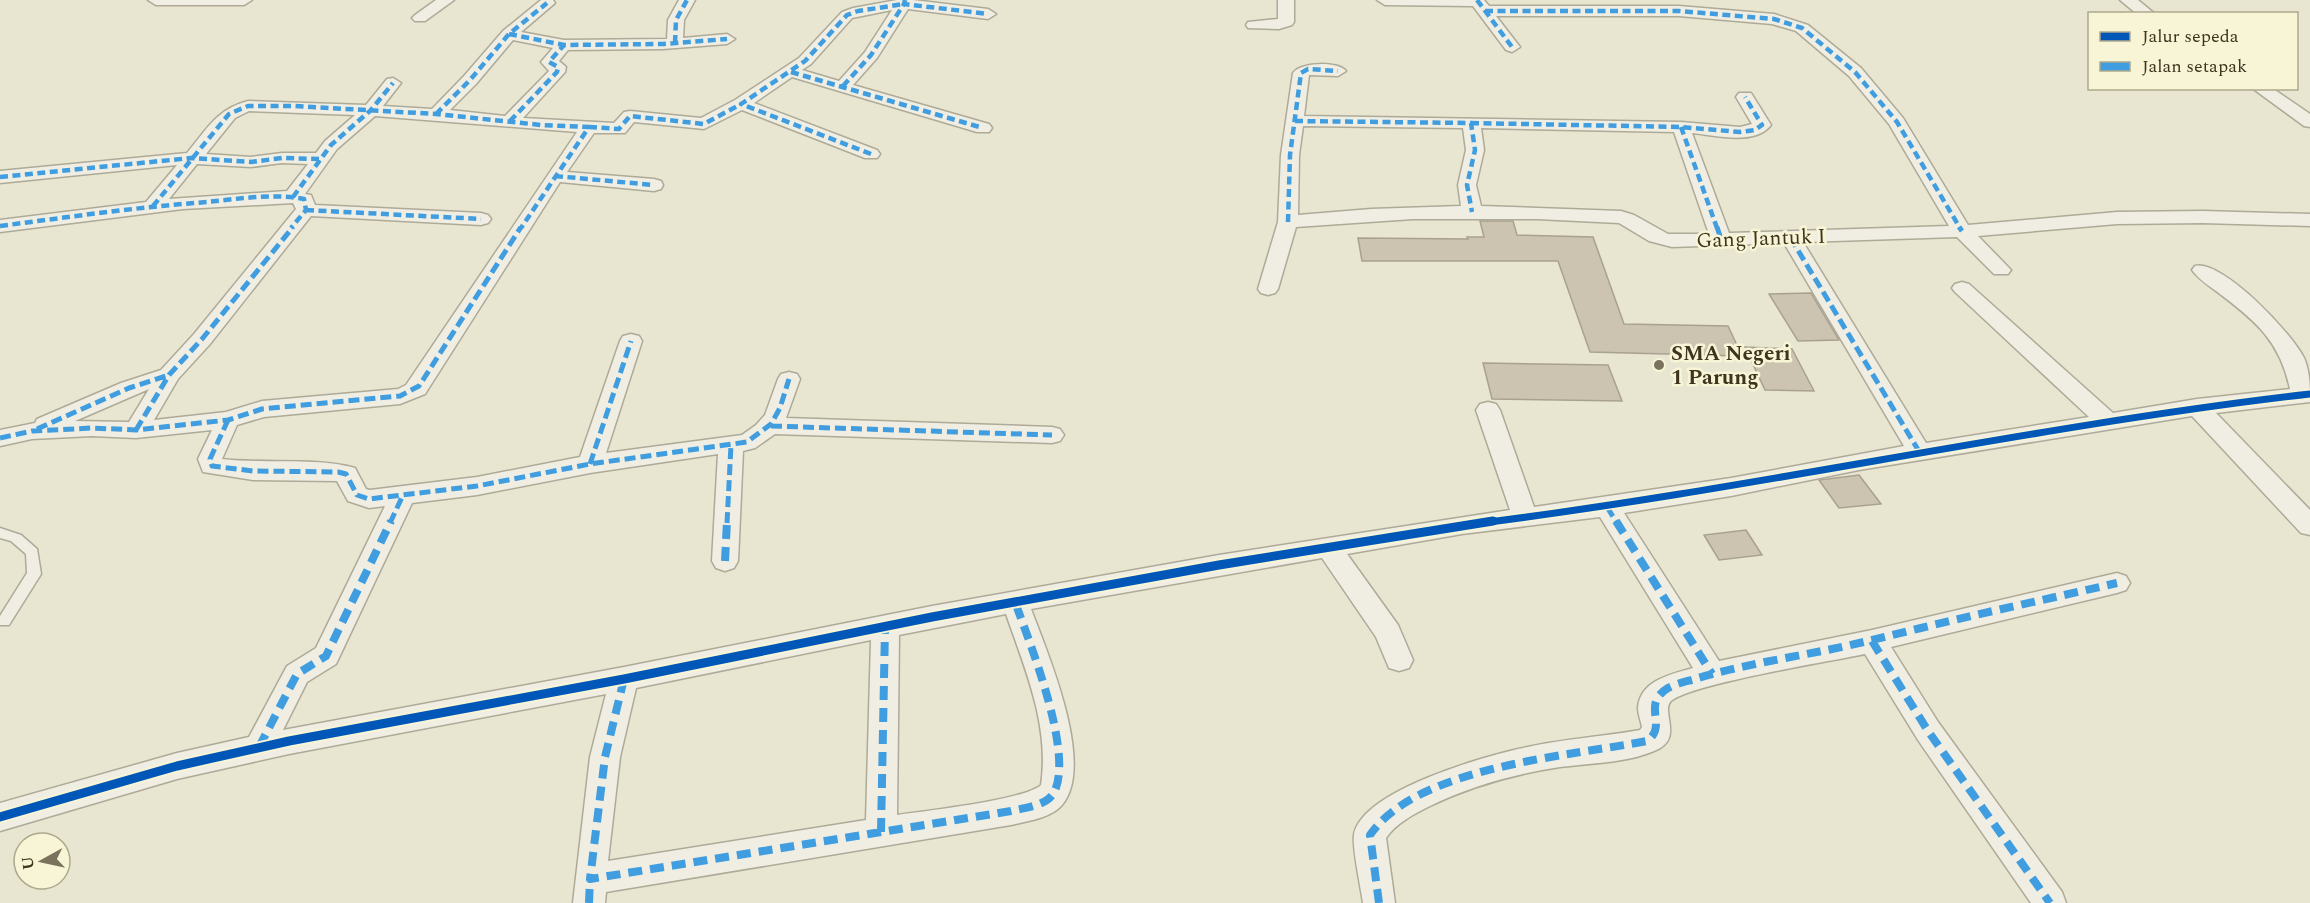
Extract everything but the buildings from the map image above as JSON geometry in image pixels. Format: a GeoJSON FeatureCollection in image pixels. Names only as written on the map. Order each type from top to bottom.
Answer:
{"type":"FeatureCollection","features":[{"type":"Feature","properties":{"kind":"street"},"geometry":{"type":"LineString","coordinates":[[156,0],[244,0]]}},
{"type":"Feature","properties":{"kind":"street"},"geometry":{"type":"LineString","coordinates":[[420,18],[446,0]]}},
{"type":"Feature","properties":{"kind":"street"},"geometry":{"type":"LineString","coordinates":[[675,43],[676,20],[687,0]]}},
{"type":"Feature","properties":{"kind":"street"},"geometry":{"type":"LineString","coordinates":[[1254,25],[1285,23],[1286,0]]}},
{"type":"Feature","properties":{"kind":"street"},"geometry":{"type":"LineString","coordinates":[[1385,0],[1679,12],[1774,19],[1802,28],[1855,72],[1897,122],[1962,231],[2001,270]]}},
{"type":"Feature","properties":{"kind":"street"},"geometry":{"type":"LineString","coordinates":[[2128,0],[2145,12]]}},
{"type":"Feature","properties":{"kind":"street"},"geometry":{"type":"LineString","coordinates":[[843,86],[871,55],[904,2]]}},
{"type":"Feature","properties":{"kind":"street"},"geometry":{"type":"LineString","coordinates":[[153,206],[229,114],[242,107],[294,106],[371,110],[541,125],[619,129],[630,116],[704,124],[741,104],[791,72],[805,61],[848,15],[858,11],[904,2],[988,14]]}},
{"type":"Feature","properties":{"kind":"street"},"geometry":{"type":"LineString","coordinates":[[436,114],[470,80],[509,34],[547,3]]}},
{"type":"Feature","properties":{"kind":"street"},"geometry":{"type":"LineString","coordinates":[[1480,4],[1512,47]]}},
{"type":"Feature","properties":{"kind":"street"},"geometry":{"type":"LineString","coordinates":[[509,34],[564,45],[675,43],[727,39]]}},
{"type":"Feature","properties":{"kind":"street"},"geometry":{"type":"LineString","coordinates":[[510,121],[557,72],[558,67],[549,62],[564,45]]}},
{"type":"Feature","properties":{"kind":"street"},"geometry":{"type":"LineString","coordinates":[[1268,289],[1288,222],[1290,155],[1302,71],[1308,69],[1338,71]]}},
{"type":"Feature","properties":{"kind":"street"},"geometry":{"type":"LineString","coordinates":[[791,72],[983,128]]}},
{"type":"Feature","properties":{"kind":"street"},"geometry":{"type":"LineString","coordinates":[[136,430],[169,375],[202,339],[300,204],[319,159],[331,145],[371,110],[393,83]]}},
{"type":"Feature","properties":{"kind":"street"},"geometry":{"type":"LineString","coordinates":[[2263,90],[2310,122]]}},
{"type":"Feature","properties":{"kind":"street"},"geometry":{"type":"LineString","coordinates":[[1295,121],[1681,127],[1740,132],[1760,128],[1761,120],[1745,97]]}},
{"type":"Feature","properties":{"kind":"street"},"geometry":{"type":"LineString","coordinates":[[741,104],[871,154]]}},
{"type":"Feature","properties":{"kind":"street"},"geometry":{"type":"LineString","coordinates":[[1471,123],[1475,150],[1467,185],[1472,212]]}},
{"type":"Feature","properties":{"kind":"street"},"geometry":{"type":"LineString","coordinates":[[0,438],[32,431],[92,428],[136,430],[228,420],[262,409],[400,396],[422,386],[426,373],[589,127]]}},
{"type":"Feature","properties":{"kind":"street"},"geometry":{"type":"LineString","coordinates":[[1681,127],[1721,239]]}},
{"type":"Feature","properties":{"kind":"street"},"geometry":{"type":"LineString","coordinates":[[0,177],[191,158],[250,162],[282,158],[319,159]]}},
{"type":"Feature","properties":{"kind":"street"},"geometry":{"type":"LineString","coordinates":[[555,176],[654,185]]}},
{"type":"Feature","properties":{"kind":"street"},"geometry":{"type":"LineString","coordinates":[[0,226],[153,206],[245,198],[482,219]]}},
{"type":"Feature","properties":{"kind":"street","name":"Gang Jantuk I"},"geometry":{"type":"LineString","coordinates":[[1288,222],[1391,212],[1560,213],[1621,217],[1630,220],[1659,239],[1721,239],[1962,231],[2116,218],[2203,217],[2310,220]]}},
{"type":"Feature","properties":{"kind":"street"},"geometry":{"type":"LineString","coordinates":[[1790,237],[1920,453]]}},
{"type":"Feature","properties":{"kind":"street"},"geometry":{"type":"LineString","coordinates":[[0,817],[177,765],[259,747],[1015,602],[1328,546],[1607,507],[2197,407],[2307,394],[2293,359],[2267,323],[2202,270]]}},
{"type":"Feature","properties":{"kind":"street"},"geometry":{"type":"LineString","coordinates":[[1962,288],[2109,422]]}},
{"type":"Feature","properties":{"kind":"street"},"geometry":{"type":"LineString","coordinates":[[590,464],[631,341]]}},
{"type":"Feature","properties":{"kind":"street"},"geometry":{"type":"LineString","coordinates":[[32,431],[129,388],[169,375]]}},
{"type":"Feature","properties":{"kind":"street"},"geometry":{"type":"LineString","coordinates":[[228,420],[210,459],[212,466],[253,471],[338,472],[346,474],[357,495],[362,498],[477,486],[590,464],[731,445],[759,436],[771,426],[780,411],[789,379]]}},
{"type":"Feature","properties":{"kind":"street"},"geometry":{"type":"LineString","coordinates":[[2197,407],[2310,526]]}},
{"type":"Feature","properties":{"kind":"street"},"geometry":{"type":"LineString","coordinates":[[1488,410],[1525,517]]}},
{"type":"Feature","properties":{"kind":"street"},"geometry":{"type":"LineString","coordinates":[[771,426],[1052,435]]}},
{"type":"Feature","properties":{"kind":"street"},"geometry":{"type":"LineString","coordinates":[[725,561],[731,445]]}},
{"type":"Feature","properties":{"kind":"street"},"geometry":{"type":"LineString","coordinates":[[259,747],[297,674],[326,656],[403,495]]}},
{"type":"Feature","properties":{"kind":"street"},"geometry":{"type":"LineString","coordinates":[[1607,507],[1712,674]]}},
{"type":"Feature","properties":{"kind":"street"},"geometry":{"type":"LineString","coordinates":[[1328,546],[1388,633],[1399,660]]}},
{"type":"Feature","properties":{"kind":"street"},"geometry":{"type":"LineString","coordinates":[[1379,903],[1370,836],[1373,828],[1387,814],[1435,790],[1507,764],[1647,741],[1655,735],[1657,727],[1653,708],[1659,694],[1671,686],[1712,674],[1872,641],[1929,625],[2117,583]]}},
{"type":"Feature","properties":{"kind":"street"},"geometry":{"type":"LineString","coordinates":[[624,678],[605,757],[589,891],[881,832],[1011,812],[1040,802],[1052,794],[1058,778],[1056,747],[1047,692],[1015,602]]}},
{"type":"Feature","properties":{"kind":"street"},"geometry":{"type":"LineString","coordinates":[[881,832],[885,628]]}},
{"type":"Feature","properties":{"kind":"street"},"geometry":{"type":"LineString","coordinates":[[1872,641],[1928,731],[2050,903]]}},
{"type":"Feature","properties":{"kind":"lane"},"geometry":{"type":"LineString","coordinates":[[0,533],[16,537],[32,552],[34,574],[4,621]]}},
{"type":"Feature","properties":{"kind":"marked path"},"geometry":{"type":"LineString","coordinates":[[675,43],[676,20],[687,0]]}},
{"type":"Feature","properties":{"kind":"marked path"},"geometry":{"type":"LineString","coordinates":[[871,154],[741,104],[805,61],[847,15],[858,11],[904,4],[905,0]]}},
{"type":"Feature","properties":{"kind":"marked path"},"geometry":{"type":"LineString","coordinates":[[1477,0],[1512,47]]}},
{"type":"Feature","properties":{"kind":"marked path"},"geometry":{"type":"LineString","coordinates":[[436,114],[470,80],[509,34],[547,3]]}},
{"type":"Feature","properties":{"kind":"marked path"},"geometry":{"type":"LineString","coordinates":[[843,86],[871,55],[904,4],[988,14]]}},
{"type":"Feature","properties":{"kind":"marked path"},"geometry":{"type":"LineString","coordinates":[[1485,11],[1679,11],[1774,19],[1802,28],[1855,72],[1897,122],[1962,231]]}},
{"type":"Feature","properties":{"kind":"marked path"},"geometry":{"type":"LineString","coordinates":[[509,34],[564,45],[663,44],[727,39]]}},
{"type":"Feature","properties":{"kind":"marked path"},"geometry":{"type":"LineString","coordinates":[[510,121],[557,72],[558,67],[549,62],[564,45]]}},
{"type":"Feature","properties":{"kind":"marked path"},"geometry":{"type":"LineString","coordinates":[[1288,222],[1290,155],[1301,73],[1308,69],[1338,71]]}},
{"type":"Feature","properties":{"kind":"marked path"},"geometry":{"type":"LineString","coordinates":[[791,72],[983,128]]}},
{"type":"Feature","properties":{"kind":"marked path"},"geometry":{"type":"LineString","coordinates":[[293,197],[331,145],[371,110],[393,83]]}},
{"type":"Feature","properties":{"kind":"marked path"},"geometry":{"type":"LineString","coordinates":[[1471,123],[1681,127],[1740,132],[1755,130],[1762,125],[1745,97]]}},
{"type":"Feature","properties":{"kind":"marked path"},"geometry":{"type":"LineString","coordinates":[[589,127],[619,129],[630,116],[704,124],[741,104]]}},
{"type":"Feature","properties":{"kind":"marked path"},"geometry":{"type":"LineString","coordinates":[[0,438],[32,431],[92,428],[136,430],[228,420],[262,409],[400,396],[414,391],[589,127],[541,125],[436,114],[294,106],[248,106],[229,114],[153,206]]}},
{"type":"Feature","properties":{"kind":"marked path"},"geometry":{"type":"LineString","coordinates":[[1295,121],[1471,123],[1475,150],[1467,185],[1472,212]]}},
{"type":"Feature","properties":{"kind":"marked path"},"geometry":{"type":"LineString","coordinates":[[1681,127],[1721,239]]}},
{"type":"Feature","properties":{"kind":"marked path"},"geometry":{"type":"LineString","coordinates":[[0,177],[191,158],[251,162],[282,158],[319,159]]}},
{"type":"Feature","properties":{"kind":"marked path"},"geometry":{"type":"LineString","coordinates":[[555,176],[654,185]]}},
{"type":"Feature","properties":{"kind":"marked path"},"geometry":{"type":"LineString","coordinates":[[0,226],[183,204],[256,198],[304,199],[306,210],[202,339],[169,375],[136,430]]}},
{"type":"Feature","properties":{"kind":"marked path"},"geometry":{"type":"LineString","coordinates":[[306,210],[481,219]]}},
{"type":"Feature","properties":{"kind":"marked path"},"geometry":{"type":"LineString","coordinates":[[1790,237],[1920,453]]}},
{"type":"Feature","properties":{"kind":"marked path"},"geometry":{"type":"LineString","coordinates":[[590,464],[631,341]]}},
{"type":"Feature","properties":{"kind":"marked path"},"geometry":{"type":"LineString","coordinates":[[37,429],[129,388],[169,375]]}},
{"type":"Feature","properties":{"kind":"marked path"},"geometry":{"type":"LineString","coordinates":[[228,420],[210,459],[212,466],[253,471],[338,472],[346,474],[357,495],[369,499],[477,486],[590,464],[747,442],[757,437],[771,424],[780,408],[789,379]]}},
{"type":"Feature","properties":{"kind":"marked path"},"geometry":{"type":"LineString","coordinates":[[771,426],[1052,435]]}},
{"type":"Feature","properties":{"kind":"marked path"},"geometry":{"type":"LineString","coordinates":[[725,561],[731,445]]}},
{"type":"Feature","properties":{"kind":"marked path"},"geometry":{"type":"LineString","coordinates":[[259,747],[297,674],[326,656],[403,495]]}},
{"type":"Feature","properties":{"kind":"marked path"},"geometry":{"type":"LineString","coordinates":[[1607,507],[1712,674]]}},
{"type":"Feature","properties":{"kind":"marked path"},"geometry":{"type":"LineString","coordinates":[[1379,903],[1370,835],[1378,823],[1392,811],[1451,782],[1506,765],[1541,757],[1647,741],[1655,735],[1657,727],[1653,708],[1655,702],[1659,694],[1671,686],[1712,674],[1872,641],[1919,628],[2117,583]]}},
{"type":"Feature","properties":{"kind":"marked path"},"geometry":{"type":"LineString","coordinates":[[624,679],[605,757],[590,879],[1011,811],[1034,806],[1049,798],[1053,794],[1058,773],[1057,742],[1049,699],[1015,602]]}},
{"type":"Feature","properties":{"kind":"marked path"},"geometry":{"type":"LineString","coordinates":[[881,832],[885,628]]}},
{"type":"Feature","properties":{"kind":"marked path"},"geometry":{"type":"LineString","coordinates":[[1872,641],[1928,731],[2050,903]]}},
{"type":"Feature","properties":{"kind":"marked path"},"geometry":{"type":"LineString","coordinates":[[589,903],[590,879]]}},
{"type":"Feature","properties":{"kind":"cycle path"},"geometry":{"type":"LineString","coordinates":[[0,817],[177,766],[289,741],[624,679],[932,617],[1219,565],[1462,525],[1607,507],[1731,487],[1859,462],[2197,407],[2310,394]]}},
{"type":"Feature","properties":{"kind":"place","name":"SMA Negeri 1 Parung"},"geometry":{"type":"Point","coordinates":[1659,365]}}]}
